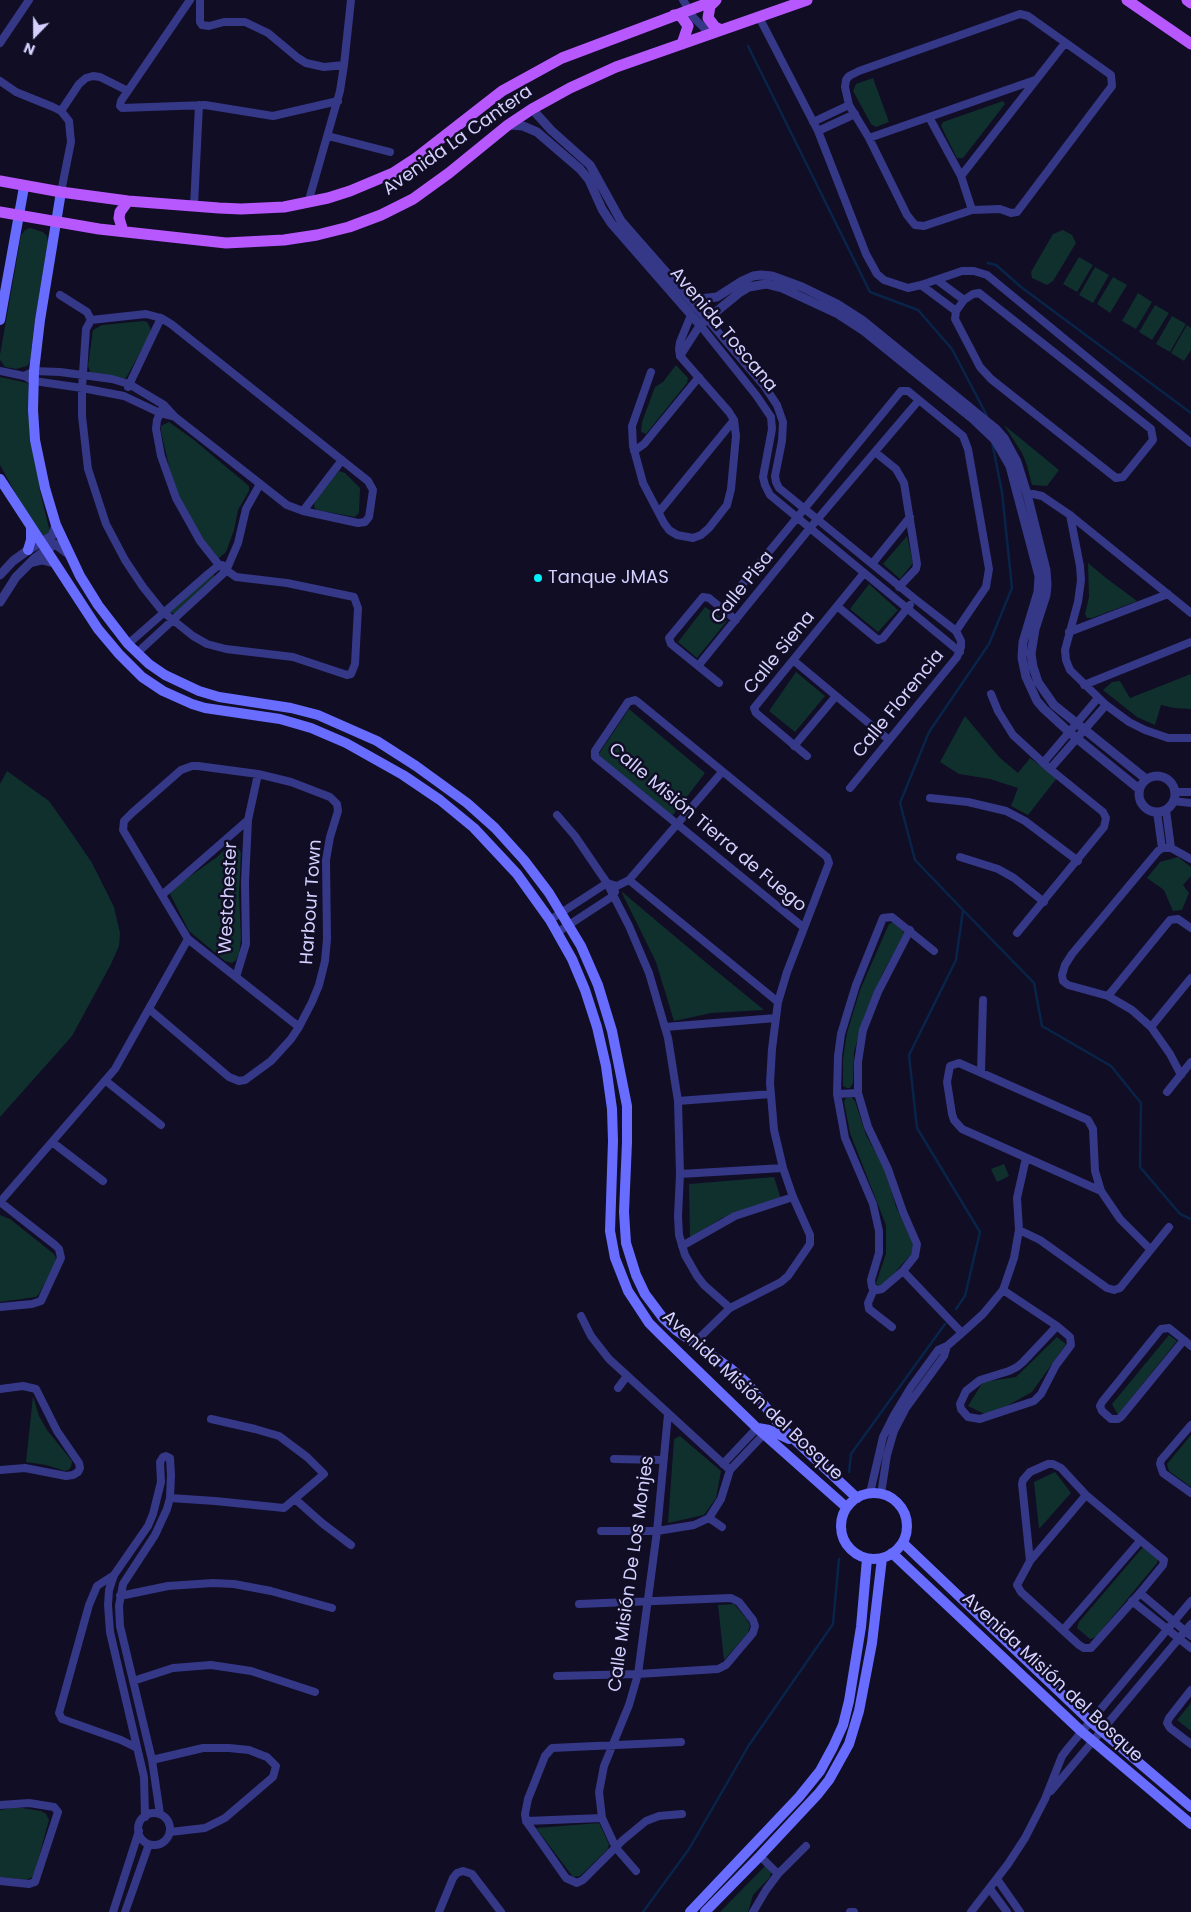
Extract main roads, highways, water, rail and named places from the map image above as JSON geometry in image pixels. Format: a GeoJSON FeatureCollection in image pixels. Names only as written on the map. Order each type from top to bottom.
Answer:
{"type":"FeatureCollection","features":[{"type":"Feature","properties":{"kind":"main road","name":"Avenida La Cantera"},"geometry":{"type":"LineString","coordinates":[[0,181],[24,187],[128,201],[194,206],[256,209],[308,203],[350,191],[393,173],[416,158],[502,91],[546,66],[583,49],[674,15],[686,5],[716,0]]}},
{"type":"Feature","properties":{"kind":"main road"},"geometry":{"type":"LineString","coordinates":[[716,0],[710,6],[708,18],[715,27],[722,30]]}},
{"type":"Feature","properties":{"kind":"main road","name":"Avenida La Cantera"},"geometry":{"type":"LineString","coordinates":[[0,212],[57,223],[205,241],[247,243],[317,235],[349,227],[381,215],[413,199],[508,125],[532,109],[593,76],[806,0]]}},
{"type":"Feature","properties":{"kind":"main road"},"geometry":{"type":"LineString","coordinates":[[1127,0],[1191,44]]}},
{"type":"Feature","properties":{"kind":"main road"},"geometry":{"type":"LineString","coordinates":[[1187,0],[1191,3]]}},
{"type":"Feature","properties":{"kind":"main road"},"geometry":{"type":"LineString","coordinates":[[674,15],[681,16],[688,26],[682,44]]}},
{"type":"Feature","properties":{"kind":"main road"},"geometry":{"type":"LineString","coordinates":[[0,320],[24,187]]}},
{"type":"Feature","properties":{"kind":"main road","name":"Avenida Misión del Bosque"},"geometry":{"type":"LineString","coordinates":[[61,192],[31,376],[34,440],[56,525],[67,552],[80,576],[98,605],[128,644],[165,675],[199,691],[219,697],[291,708],[337,722],[377,742],[434,778],[467,803],[511,845],[536,875],[562,912],[588,963],[605,1006],[624,1084],[627,1125],[624,1212],[626,1243],[630,1259],[645,1294],[677,1331],[730,1368],[748,1384],[781,1427],[796,1443],[857,1498]]}},
{"type":"Feature","properties":{"kind":"main road"},"geometry":{"type":"LineString","coordinates":[[123,231],[119,218],[120,212],[128,201]]}},
{"type":"Feature","properties":{"kind":"main road","name":"Avenida Misión del Bosque"},"geometry":{"type":"LineString","coordinates":[[0,479],[86,612],[108,642],[142,677],[177,698],[205,708],[280,719],[311,728],[346,743],[403,775],[458,814],[518,874],[558,932],[585,990],[597,1027],[610,1087],[613,1136],[610,1231],[615,1258],[628,1291],[649,1322],[761,1431],[846,1507]]}},
{"type":"Feature","properties":{"kind":"main road"},"geometry":{"type":"LineString","coordinates":[[28,550],[31,540],[31,529]]}},
{"type":"Feature","properties":{"kind":"main road"},"geometry":{"type":"LineString","coordinates":[[403,775],[434,778]]}},
{"type":"Feature","properties":{"kind":"main road"},"geometry":{"type":"LineString","coordinates":[[761,1431],[773,1432],[796,1443]]}},
{"type":"Feature","properties":{"kind":"main road","name":"Avenida Misión del Bosque"},"geometry":{"type":"LineString","coordinates":[[867,1559],[849,1548],[843,1539],[840,1528],[846,1507],[857,1498],[876,1493],[890,1497],[903,1509],[908,1526],[903,1543],[1090,1721],[1191,1807]]}},
{"type":"Feature","properties":{"kind":"main road"},"geometry":{"type":"LineString","coordinates":[[690,1912],[799,1797],[820,1771],[834,1747],[849,1701],[861,1627],[867,1559],[882,1558],[892,1553],[903,1543]]}},
{"type":"Feature","properties":{"kind":"main road","name":"Avenida Misión del Bosque"},"geometry":{"type":"LineString","coordinates":[[892,1553],[1081,1731],[1191,1824]]}},
{"type":"Feature","properties":{"kind":"main road"},"geometry":{"type":"LineString","coordinates":[[705,1912],[760,1856],[829,1780],[848,1744],[859,1711],[872,1643],[882,1558]]}},
{"type":"Feature","properties":{"kind":"waterway"},"geometry":{"type":"LineString","coordinates":[[748,46],[870,292],[918,310],[952,349],[987,416]]}},
{"type":"Feature","properties":{"kind":"waterway"},"geometry":{"type":"LineString","coordinates":[[988,263],[996,265],[1021,287],[1191,413]]}},
{"type":"Feature","properties":{"kind":"waterway"},"geometry":{"type":"LineString","coordinates":[[956,1309],[965,1296],[980,1232],[917,1128],[909,1055],[956,960],[963,910],[915,860],[900,803],[929,732],[989,644],[1012,588],[1002,492],[992,442]]}},
{"type":"Feature","properties":{"kind":"waterway"},"geometry":{"type":"LineString","coordinates":[[963,910],[1034,983],[1042,1026],[1111,1066],[1141,1103],[1140,1167],[1180,1214],[1191,1219]]}},
{"type":"Feature","properties":{"kind":"waterway"},"geometry":{"type":"LineString","coordinates":[[849,1472],[851,1454],[945,1324]]}},
{"type":"Feature","properties":{"kind":"waterway"},"geometry":{"type":"LineString","coordinates":[[643,1912],[689,1849],[749,1745],[833,1624],[839,1559]]}},
{"type":"Feature","properties":{"kind":"place","name":"Tanque JMAS"},"geometry":{"type":"Point","coordinates":[538,578]}}]}
